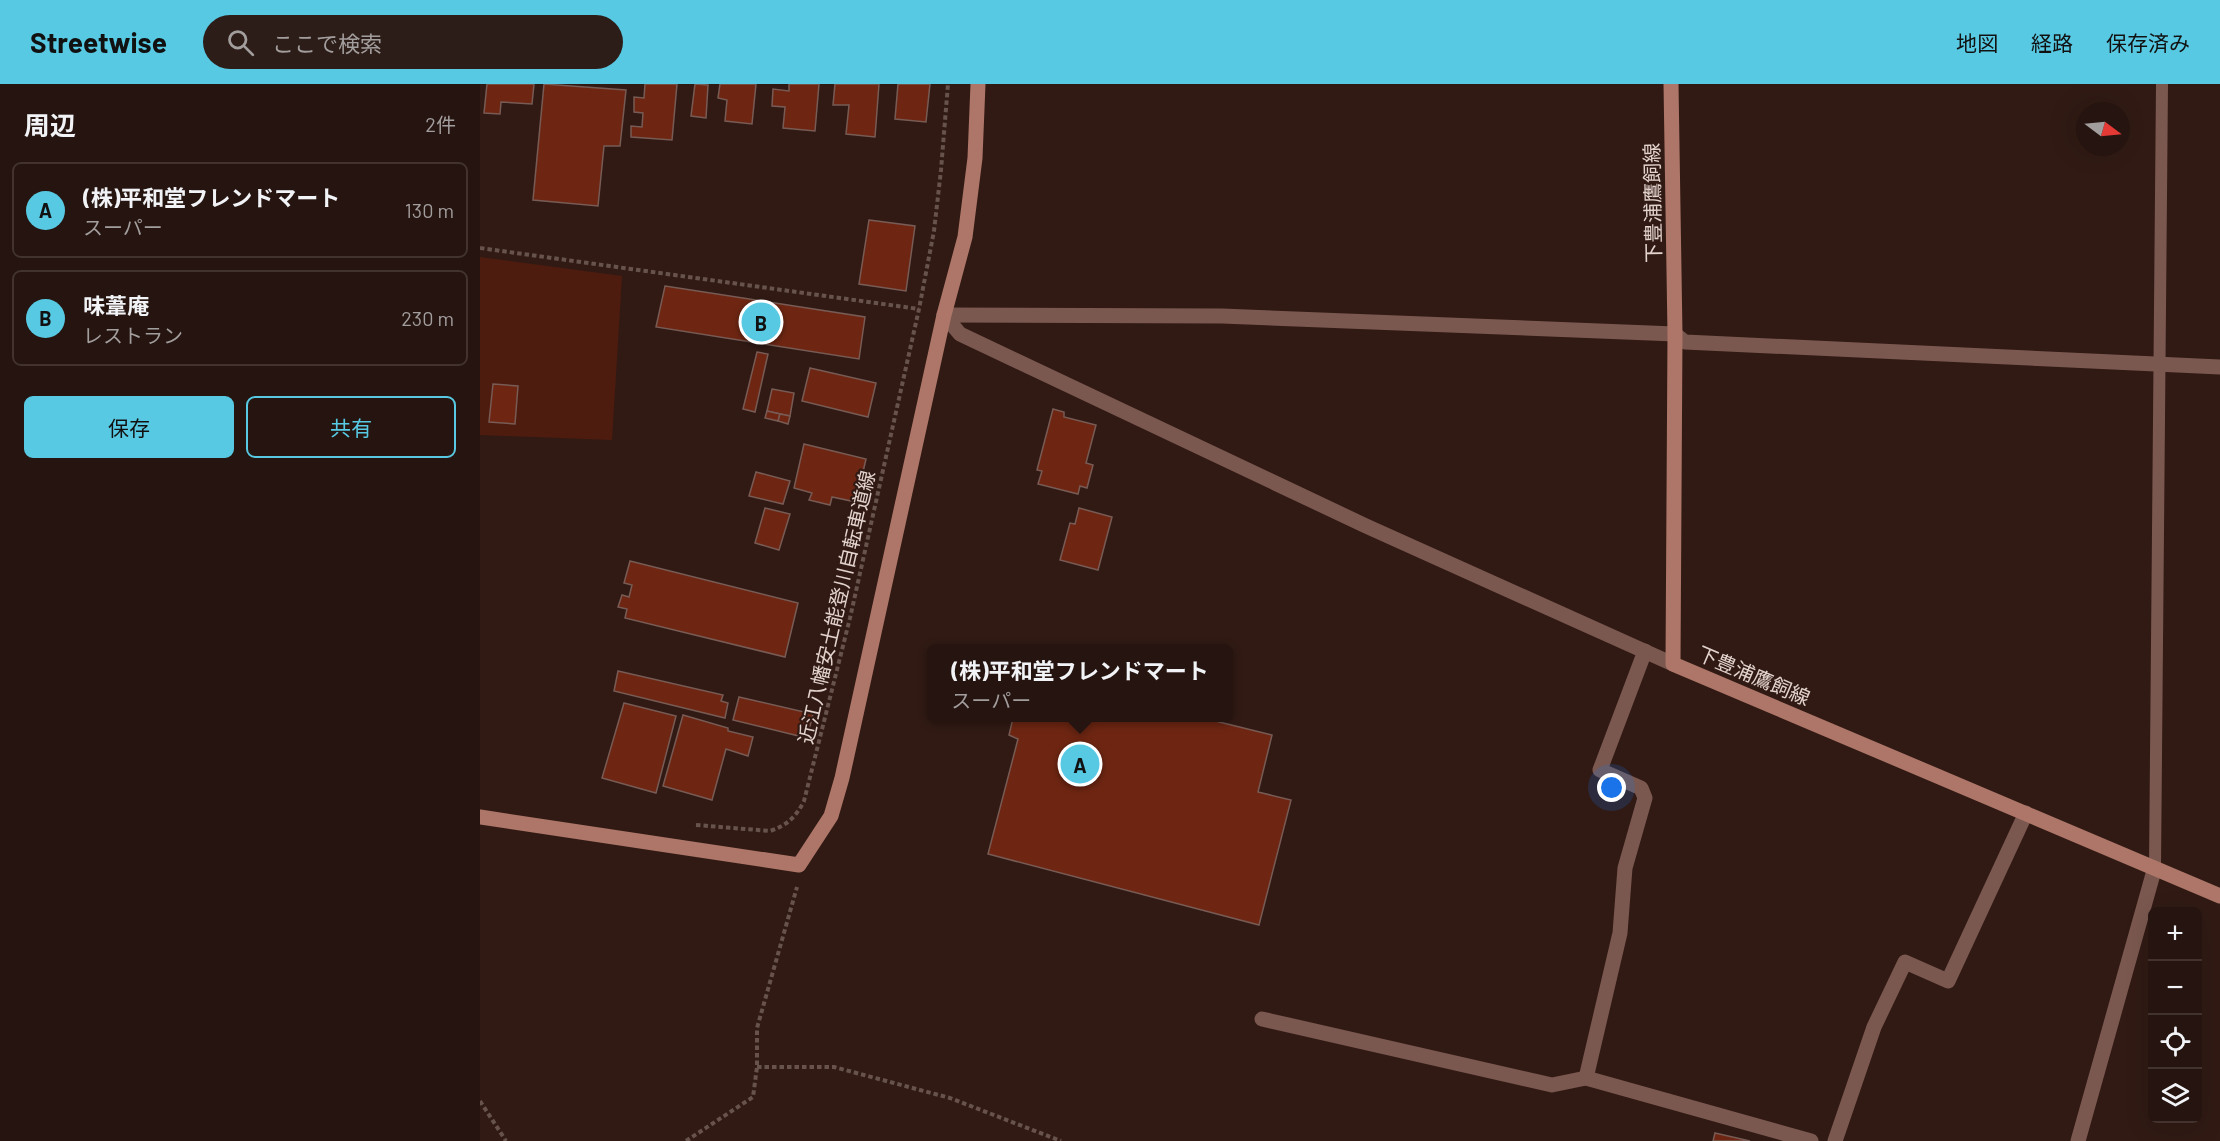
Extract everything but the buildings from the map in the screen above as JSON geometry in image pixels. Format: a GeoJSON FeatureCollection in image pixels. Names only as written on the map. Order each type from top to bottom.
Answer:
{"type":"FeatureCollection","features":[{"type":"Feature","properties":{"kind":"main road"},"geometry":{"type":"LineString","coordinates":[[480,817],[799,864],[831,816],[842,778],[944,315],[965,237],[975,158],[978,84]]}},
{"type":"Feature","properties":{"kind":"main road","name":"下豊浦鷹飼線"},"geometry":{"type":"LineString","coordinates":[[1671,84],[1675,334],[1673,664],[2220,896]]}},
{"type":"Feature","properties":{"kind":"street"},"geometry":{"type":"LineString","coordinates":[[944,315],[1222,316],[1675,334],[1685,342],[2220,367]]}},
{"type":"Feature","properties":{"kind":"street"},"geometry":{"type":"LineString","coordinates":[[944,315],[960,334],[1366,526],[1673,664]]}},
{"type":"Feature","properties":{"kind":"street"},"geometry":{"type":"LineString","coordinates":[[1586,1078],[1620,933],[1624,868],[1645,798],[1641,788],[1600,770],[1645,651]]}},
{"type":"Feature","properties":{"kind":"street"},"geometry":{"type":"LineString","coordinates":[[1835,1141],[1874,1027],[1905,962],[1948,981],[2026,813]]}},
{"type":"Feature","properties":{"kind":"street"},"geometry":{"type":"LineString","coordinates":[[2078,1141],[2155,867]]}},
{"type":"Feature","properties":{"kind":"street"},"geometry":{"type":"LineString","coordinates":[[1262,1019],[1552,1085],[1586,1078],[1811,1141]]}},
{"type":"Feature","properties":{"kind":"lane"},"geometry":{"type":"LineString","coordinates":[[2155,867],[2162,84]]}},
{"type":"Feature","properties":{"kind":"path","name":"近江八幡安土能登川自転車道線"},"geometry":{"type":"LineString","coordinates":[[689,825],[770,831],[790,820],[804,801],[850,618],[919,309],[934,231],[948,84]]}},
{"type":"Feature","properties":{"kind":"path"},"geometry":{"type":"LineString","coordinates":[[480,248],[919,309],[944,315]]}},
{"type":"Feature","properties":{"kind":"path"},"geometry":{"type":"LineString","coordinates":[[686,1141],[753,1097],[757,1067],[757,1028],[799,881],[799,864]]}},
{"type":"Feature","properties":{"kind":"path"},"geometry":{"type":"LineString","coordinates":[[757,1067],[834,1067],[950,1098],[1061,1141]]}},
{"type":"Feature","properties":{"kind":"path"},"geometry":{"type":"LineString","coordinates":[[480,1101],[506,1141]]}},
{"type":"Feature","properties":{"kind":"shaded area"},"geometry":{"type":"Polygon","coordinates":[[[480,257],[622,276],[612,440],[480,435],[480,257]]]}},
{"type":"Feature","properties":{"kind":"place","name":"味葦庵"},"geometry":{"type":"Point","coordinates":[761,322]}},
{"type":"Feature","properties":{"kind":"place","name":"(株)平和堂フレンドマート"},"geometry":{"type":"Point","coordinates":[1080,764]}}]}
